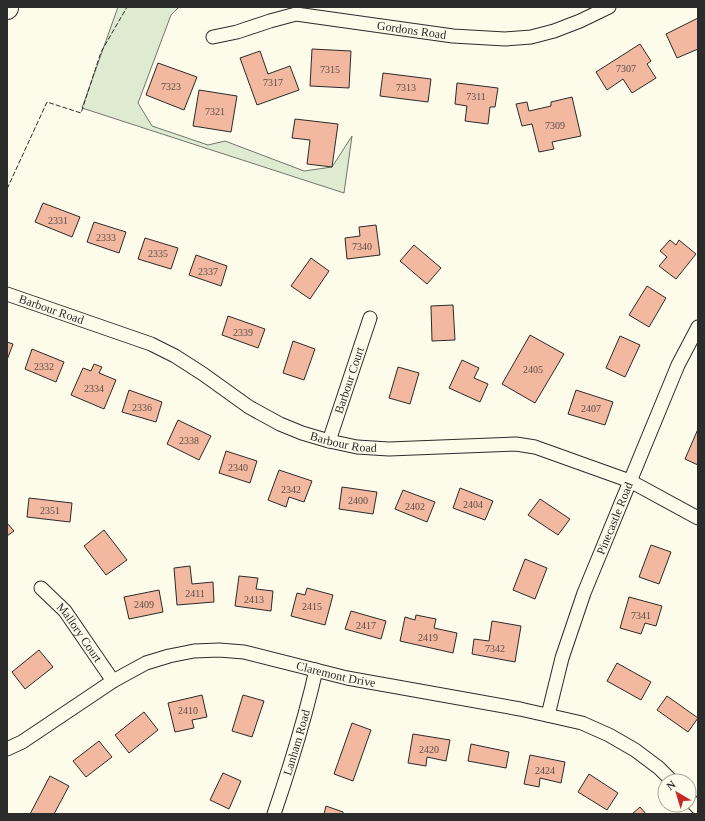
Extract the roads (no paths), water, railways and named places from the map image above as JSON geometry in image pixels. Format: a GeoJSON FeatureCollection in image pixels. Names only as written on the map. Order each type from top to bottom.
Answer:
{"type":"FeatureCollection","features":[{"type":"Feature","properties":{"kind":"street","name":"Gordons Road"},"geometry":{"type":"LineString","coordinates":[[213,37],[237,32],[295,11],[453,36],[504,39],[531,37],[554,32],[608,7]]}},
{"type":"Feature","properties":{"kind":"street","name":"Barbour Road"},"geometry":{"type":"LineString","coordinates":[[7,294],[151,344],[175,356],[249,406],[280,424],[302,433],[357,447],[388,449],[516,444],[535,447],[630,481],[698,518]]}},
{"type":"Feature","properties":{"kind":"street","name":"Barbour Court"},"geometry":{"type":"LineString","coordinates":[[329,441],[370,318]]}},
{"type":"Feature","properties":{"kind":"street","name":"Pinecastle Road"},"geometry":{"type":"LineString","coordinates":[[548,715],[562,658],[577,613],[678,365],[698,327]]}},
{"type":"Feature","properties":{"kind":"street","name":"Mallory Court"},"geometry":{"type":"LineString","coordinates":[[42,588],[64,611],[112,681]]}},
{"type":"Feature","properties":{"kind":"street","name":"Claremont Drive"},"geometry":{"type":"LineString","coordinates":[[7,749],[22,742],[112,681],[146,663],[169,656],[194,651],[219,650],[244,652],[346,678],[548,715],[582,723],[609,735],[636,750],[664,773]]}},
{"type":"Feature","properties":{"kind":"street","name":"Lanham Road"},"geometry":{"type":"LineString","coordinates":[[274,814],[309,704],[316,670]]}}]}
